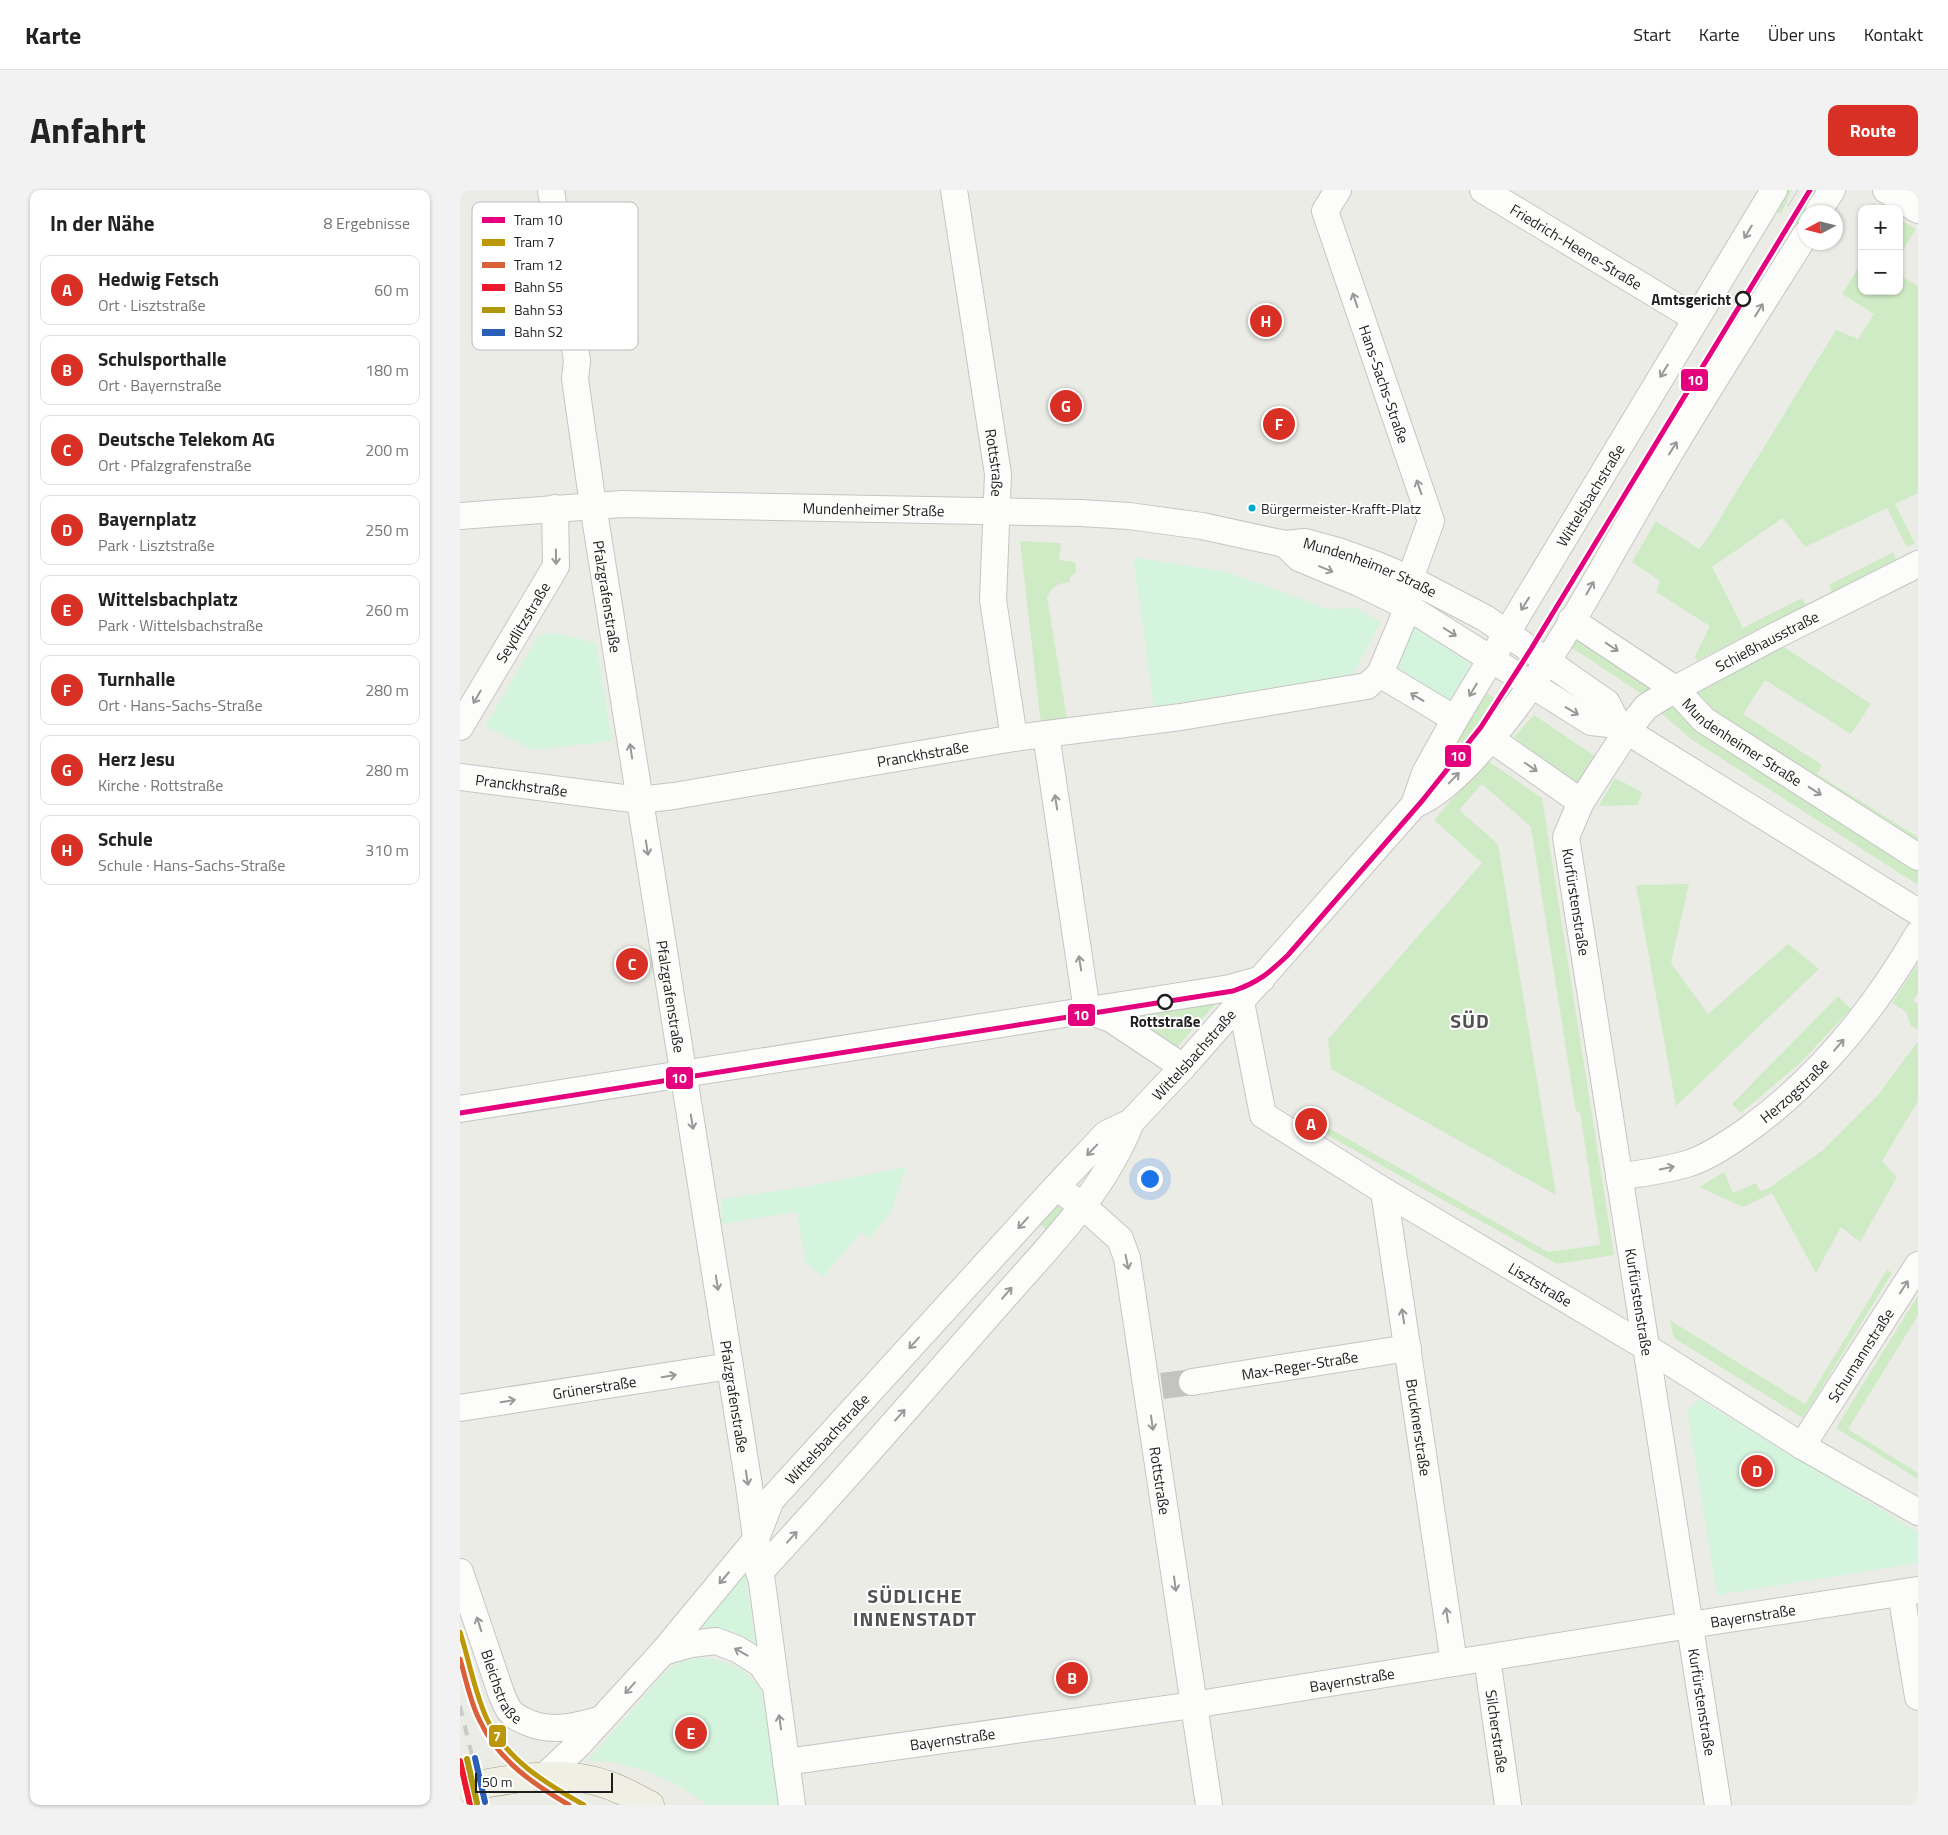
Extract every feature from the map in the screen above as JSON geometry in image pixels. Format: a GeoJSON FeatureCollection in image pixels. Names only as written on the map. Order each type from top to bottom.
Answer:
{"type":"FeatureCollection","features":[{"type":"Feature","properties":{"kind":"main road"},"geometry":{"type":"LineString","coordinates":[[460,1788],[546,1775],[569,1776],[596,1781],[625,1792],[650,1805]]}},
{"type":"Feature","properties":{"kind":"street","name":"Rottstraße"},"geometry":{"type":"LineString","coordinates":[[954,190],[998,474],[993,600],[1014,738]]}},
{"type":"Feature","properties":{"kind":"street","name":"Hans-Sachs-Straße"},"geometry":{"type":"LineString","coordinates":[[1338,190],[1325,211],[1431,521],[1412,573]]}},
{"type":"Feature","properties":{"kind":"street","name":"Friedrich-Heene-Straße"},"geometry":{"type":"LineString","coordinates":[[1483,190],[1695,318]]}},
{"type":"Feature","properties":{"kind":"street","name":"Wittelsbachstraße"},"geometry":{"type":"LineString","coordinates":[[546,1775],[602,1720],[755,1541],[771,1500],[1106,1134],[1131,1122],[1183,1067],[1414,805],[1425,773],[1455,720],[1695,318],[1774,190]]}},
{"type":"Feature","properties":{"kind":"street"},"geometry":{"type":"LineString","coordinates":[[1822,205],[1832,190]]}},
{"type":"Feature","properties":{"kind":"street"},"geometry":{"type":"LineString","coordinates":[[1886,190],[1918,210]]}},
{"type":"Feature","properties":{"kind":"street","name":"Wittelsbachstraße"},"geometry":{"type":"LineString","coordinates":[[1414,805],[1422,802],[1446,786],[1491,739],[1530,685],[1572,620],[1656,476],[1798,247]]}},
{"type":"Feature","properties":{"kind":"street","name":"Pfalzgrafenstraße"},"geometry":{"type":"LineString","coordinates":[[575,350],[577,361],[575,379],[593,505],[730,1366],[792,1805]]}},
{"type":"Feature","properties":{"kind":"street","name":"Mundenheimer Straße"},"geometry":{"type":"LineString","coordinates":[[460,516],[593,505],[632,504],[996,511],[1128,516],[1202,526],[1285,544],[1305,542],[1412,573],[1485,618],[1607,703],[1622,728]]}},
{"type":"Feature","properties":{"kind":"street","name":"Seydlitzstraße"},"geometry":{"type":"LineString","coordinates":[[460,727],[556,566],[555,508]]}},
{"type":"Feature","properties":{"kind":"street","name":"Mundenheimer Straße"},"geometry":{"type":"LineString","coordinates":[[1285,544],[1299,558],[1360,583],[1408,607],[1591,722],[1622,728],[1918,912]]}},
{"type":"Feature","properties":{"kind":"street","name":"Schießhausstraße"},"geometry":{"type":"LineString","coordinates":[[1622,728],[1646,707],[1675,689],[1918,564]]}},
{"type":"Feature","properties":{"kind":"street"},"geometry":{"type":"LineString","coordinates":[[1412,573],[1408,607],[1380,674],[1455,720]]}},
{"type":"Feature","properties":{"kind":"street","name":"Mundenheimer Straße"},"geometry":{"type":"LineString","coordinates":[[1572,620],[1675,689],[1704,720],[1918,857]]}},
{"type":"Feature","properties":{"kind":"street","name":"Pranckhstraße"},"geometry":{"type":"LineString","coordinates":[[460,778],[639,800],[674,796],[1014,738],[1182,717],[1346,690],[1367,686],[1380,674]]}},
{"type":"Feature","properties":{"kind":"street"},"geometry":{"type":"LineString","coordinates":[[1491,739],[1581,802],[1622,728]]}},
{"type":"Feature","properties":{"kind":"street"},"geometry":{"type":"LineString","coordinates":[[1046,734],[1087,1011]]}},
{"type":"Feature","properties":{"kind":"street","name":"Kurfürstenstraße"},"geometry":{"type":"LineString","coordinates":[[1581,802],[1566,837],[1718,1805]]}},
{"type":"Feature","properties":{"kind":"street","name":"Herzogstraße"},"geometry":{"type":"LineString","coordinates":[[1619,1177],[1690,1163],[1725,1146],[1761,1120],[1792,1094],[1844,1038],[1870,1007],[1918,934]]}},
{"type":"Feature","properties":{"kind":"street"},"geometry":{"type":"LineString","coordinates":[[460,1109],[1230,988],[1262,978]]}},
{"type":"Feature","properties":{"kind":"street","name":"Lisztstraße"},"geometry":{"type":"LineString","coordinates":[[1241,1002],[1263,1115],[1384,1191],[1646,1347],[1802,1446],[1918,1512]]}},
{"type":"Feature","properties":{"kind":"street"},"geometry":{"type":"LineString","coordinates":[[1087,1011],[1110,1019],[1183,1067]]}},
{"type":"Feature","properties":{"kind":"street","name":"Wittelsbachstraße"},"geometry":{"type":"LineString","coordinates":[[759,1573],[934,1377],[1093,1214],[1131,1122]]}},
{"type":"Feature","properties":{"kind":"street","name":"Rottstraße"},"geometry":{"type":"LineString","coordinates":[[1056,1187],[1093,1214],[1120,1239],[1127,1258],[1154,1387],[1193,1704],[1209,1805]]}},
{"type":"Feature","properties":{"kind":"street","name":"Brucknerstraße"},"geometry":{"type":"LineString","coordinates":[[1384,1191],[1454,1663]]}},
{"type":"Feature","properties":{"kind":"street","name":"Schumannstraße"},"geometry":{"type":"LineString","coordinates":[[1802,1446],[1918,1265]]}},
{"type":"Feature","properties":{"kind":"street","name":"Max-Reger-Straße"},"geometry":{"type":"LineString","coordinates":[[1192,1382],[1408,1348]]}},
{"type":"Feature","properties":{"kind":"street","name":"Grünerstraße"},"geometry":{"type":"LineString","coordinates":[[460,1408],[730,1366]]}},
{"type":"Feature","properties":{"kind":"street","name":"Bleichstraße"},"geometry":{"type":"LineString","coordinates":[[460,1572],[501,1692],[510,1711],[520,1719],[537,1726],[552,1729],[568,1728],[602,1720]]}},
{"type":"Feature","properties":{"kind":"street"},"geometry":{"type":"LineString","coordinates":[[1910,1591],[1918,1697]]}},
{"type":"Feature","properties":{"kind":"street","name":"Bayernstraße"},"geometry":{"type":"LineString","coordinates":[[786,1762],[1193,1704],[1690,1624],[1910,1591]]}},
{"type":"Feature","properties":{"kind":"street"},"geometry":{"type":"LineString","coordinates":[[662,1652],[691,1644],[716,1641],[737,1649],[761,1664],[775,1685]]}},
{"type":"Feature","properties":{"kind":"street","name":"Silcherstraße"},"geometry":{"type":"LineString","coordinates":[[1486,1658],[1508,1805]]}},
{"type":"Feature","properties":{"kind":"green space"},"geometry":{"type":"Polygon","coordinates":[[[1782,190],[1792,190],[1781,214],[1772,208],[1782,190]]]}},
{"type":"Feature","properties":{"kind":"green space"},"geometry":{"type":"Polygon","coordinates":[[[1814,190],[1820,190],[1811,205],[1805,205],[1814,190]]]}},
{"type":"Feature","properties":{"kind":"green space"},"geometry":{"type":"Polygon","coordinates":[[[1903,221],[1916,229],[1903,250],[1903,221]]]}},
{"type":"Feature","properties":{"kind":"green space"},"geometry":{"type":"Polygon","coordinates":[[[1858,268],[1858,295],[1903,295],[1903,277],[1918,286],[1918,493],[1895,504],[1915,543],[1907,547],[1887,508],[1805,547],[1783,518],[1712,567],[1743,628],[1802,598],[1806,605],[1697,661],[1695,656],[1710,626],[1656,592],[1660,581],[1632,562],[1656,521],[1699,549],[1711,533],[1836,330],[1858,339],[1874,314],[1842,294],[1858,268]]]}},
{"type":"Feature","properties":{"kind":"green space"},"geometry":{"type":"Polygon","coordinates":[[[1020,541],[1061,543],[1059,560],[1075,562],[1076,572],[1070,577],[1070,582],[1056,586],[1047,597],[1067,719],[1041,724],[1020,541]]]}},
{"type":"Feature","properties":{"kind":"green space"},"geometry":{"type":"Polygon","coordinates":[[[1893,552],[1896,559],[1832,592],[1829,585],[1893,552]]]}},
{"type":"Feature","properties":{"kind":"green space"},"geometry":{"type":"Polygon","coordinates":[[[1133,557],[1227,572],[1328,609],[1357,608],[1381,622],[1352,675],[1154,707],[1133,557]]]}},
{"type":"Feature","properties":{"kind":"green space"},"geometry":{"type":"Polygon","coordinates":[[[1413,627],[1420,628],[1466,658],[1469,664],[1470,670],[1466,682],[1451,705],[1402,676],[1398,658],[1413,627]]]}},
{"type":"Feature","properties":{"kind":"green space"},"geometry":{"type":"Polygon","coordinates":[[[555,633],[596,643],[612,741],[534,750],[485,726],[538,636],[555,633]]]}},
{"type":"Feature","properties":{"kind":"green space"},"geometry":{"type":"Polygon","coordinates":[[[1578,637],[1655,689],[1648,698],[1571,647],[1578,637]]]}},
{"type":"Feature","properties":{"kind":"green space"},"geometry":{"type":"Polygon","coordinates":[[[1784,647],[1871,704],[1851,734],[1765,680],[1743,714],[1822,765],[1817,774],[1918,837],[1918,845],[1703,709],[1690,694],[1784,647]]]}},
{"type":"Feature","properties":{"kind":"green space"},"geometry":{"type":"Polygon","coordinates":[[[1482,690],[1504,704],[1456,765],[1442,755],[1482,690]]]}},
{"type":"Feature","properties":{"kind":"green space"},"geometry":{"type":"Polygon","coordinates":[[[1673,702],[1918,867],[1918,885],[1691,739],[1661,713],[1673,702]]]}},
{"type":"Feature","properties":{"kind":"green space"},"geometry":{"type":"Polygon","coordinates":[[[1534,715],[1596,757],[1577,785],[1514,737],[1534,715]]]}},
{"type":"Feature","properties":{"kind":"green space"},"geometry":{"type":"Polygon","coordinates":[[[1488,761],[1542,798],[1614,1255],[1557,1264],[1315,1128],[1318,1122],[1548,1252],[1600,1245],[1580,1112],[1576,1112],[1531,827],[1482,784],[1459,810],[1498,844],[1556,1195],[1331,1069],[1328,1039],[1482,863],[1434,820],[1485,762],[1488,761]]]}},
{"type":"Feature","properties":{"kind":"green space"},"geometry":{"type":"Polygon","coordinates":[[[1615,778],[1642,792],[1638,805],[1599,806],[1615,778]]]}},
{"type":"Feature","properties":{"kind":"green space"},"geometry":{"type":"Polygon","coordinates":[[[1689,884],[1671,963],[1708,1014],[1788,944],[1819,969],[1676,1106],[1636,885],[1689,884]]]}},
{"type":"Feature","properties":{"kind":"green space"},"geometry":{"type":"Polygon","coordinates":[[[1918,963],[1918,993],[1913,1001],[1918,1004],[1918,1030],[1911,1026],[1906,1012],[1892,1003],[1918,963]]]}},
{"type":"Feature","properties":{"kind":"green space"},"geometry":{"type":"Polygon","coordinates":[[[1838,996],[1851,1009],[1799,1064],[1741,1113],[1732,1104],[1838,996]]]}},
{"type":"Feature","properties":{"kind":"green space"},"geometry":{"type":"Polygon","coordinates":[[[1217,1002],[1177,1047],[1126,1014],[1217,1002]]]}},
{"type":"Feature","properties":{"kind":"green space"},"geometry":{"type":"Polygon","coordinates":[[[1918,1041],[1918,1101],[1882,1161],[1897,1177],[1860,1242],[1841,1227],[1816,1273],[1772,1193],[1743,1207],[1699,1187],[1724,1172],[1733,1193],[1756,1183],[1760,1191],[1769,1188],[1823,1150],[1878,1095],[1918,1041]]]}},
{"type":"Feature","properties":{"kind":"green space"},"geometry":{"type":"Polygon","coordinates":[[[906,1167],[891,1212],[870,1239],[861,1232],[823,1277],[805,1262],[797,1212],[722,1224],[721,1199],[803,1187],[906,1167]]]}},
{"type":"Feature","properties":{"kind":"green space"},"geometry":{"type":"Polygon","coordinates":[[[1053,1203],[1060,1207],[1063,1213],[1049,1233],[1037,1221],[1053,1203]]]}},
{"type":"Feature","properties":{"kind":"green space"},"geometry":{"type":"Polygon","coordinates":[[[1887,1270],[1892,1273],[1803,1418],[1674,1338],[1670,1320],[1805,1404],[1887,1270]]]}},
{"type":"Feature","properties":{"kind":"green space"},"geometry":{"type":"Polygon","coordinates":[[[1918,1295],[1918,1315],[1848,1429],[1918,1473],[1918,1479],[1836,1428],[1918,1295]]]}},
{"type":"Feature","properties":{"kind":"green space"},"geometry":{"type":"Polygon","coordinates":[[[1699,1399],[1918,1532],[1918,1563],[1717,1595],[1687,1410],[1699,1399]]]}},
{"type":"Feature","properties":{"kind":"green space"},"geometry":{"type":"Polygon","coordinates":[[[744,1569],[757,1649],[688,1633],[744,1569]]]}},
{"type":"Feature","properties":{"kind":"green space"},"geometry":{"type":"Polygon","coordinates":[[[705,1658],[732,1665],[747,1674],[759,1688],[766,1708],[781,1805],[707,1805],[679,1786],[649,1772],[612,1762],[587,1761],[669,1668],[683,1661],[705,1658]]]}},
{"type":"Feature","properties":{"kind":"tunnel"},"geometry":{"type":"LineString","coordinates":[[1162,1386],[1192,1382]]}},
{"type":"Feature","properties":{"kind":"tram line"},"geometry":{"type":"LineString","coordinates":[[1788,206],[1798,190]]}},
{"type":"Feature","properties":{"kind":"tram line","name":"10"},"geometry":{"type":"LineString","coordinates":[[460,1113],[1233,991],[1263,976],[1288,955],[1422,801],[1481,727],[1531,649],[1810,190]]}},
{"type":"Feature","properties":{"kind":"tram line","name":"7"},"geometry":{"type":"LineString","coordinates":[[460,1632],[478,1696],[494,1732],[515,1758],[528,1769],[584,1805]]}},
{"type":"Feature","properties":{"kind":"tram line","name":"12"},"geometry":{"type":"LineString","coordinates":[[460,1659],[477,1714],[496,1748],[518,1770],[569,1805]]}},
{"type":"Feature","properties":{"kind":"railway"},"geometry":{"type":"LineString","coordinates":[[460,1706],[484,1805]]}},
{"type":"Feature","properties":{"kind":"rail line","name":"S2"},"geometry":{"type":"LineString","coordinates":[[475,1758],[485,1802]]}},
{"type":"Feature","properties":{"kind":"rail line","name":"S3"},"geometry":{"type":"LineString","coordinates":[[467,1759],[477,1803]]}},
{"type":"Feature","properties":{"kind":"rail line","name":"S5"},"geometry":{"type":"LineString","coordinates":[[460,1761],[470,1805]]}},
{"type":"Feature","properties":{"kind":"place","name":"Amtsgericht"},"geometry":{"type":"Point","coordinates":[1743,299]}},
{"type":"Feature","properties":{"kind":"place","name":"Schule"},"geometry":{"type":"Point","coordinates":[1266,321]}},
{"type":"Feature","properties":{"kind":"place","name":"Herz Jesu"},"geometry":{"type":"Point","coordinates":[1066,406]}},
{"type":"Feature","properties":{"kind":"place","name":"Turnhalle"},"geometry":{"type":"Point","coordinates":[1279,424]}},
{"type":"Feature","properties":{"kind":"place","name":"Bürgermeister-Krafft-Platz"},"geometry":{"type":"Point","coordinates":[1252,508]}},
{"type":"Feature","properties":{"kind":"place","name":"Deutsche Telekom AG"},"geometry":{"type":"Point","coordinates":[632,964]}},
{"type":"Feature","properties":{"kind":"place","name":"Rottstraße"},"geometry":{"type":"Point","coordinates":[1165,1002]}},
{"type":"Feature","properties":{"kind":"place","name":"Hedwig Fetsch"},"geometry":{"type":"Point","coordinates":[1311,1124]}},
{"type":"Feature","properties":{"kind":"place","name":"Bayernplatz"},"geometry":{"type":"Point","coordinates":[1757,1471]}},
{"type":"Feature","properties":{"kind":"place","name":"Schulsporthalle"},"geometry":{"type":"Point","coordinates":[1072,1678]}},
{"type":"Feature","properties":{"kind":"place","name":"Wittelsbachplatz"},"geometry":{"type":"Point","coordinates":[691,1733]}},
{"type":"Feature","properties":{"kind":"district","name":"SÜD"},"geometry":{"type":"Point","coordinates":[1470,1020]}},
{"type":"Feature","properties":{"kind":"district","name":"SÜDLICHE INNENSTADT"},"geometry":{"type":"Point","coordinates":[915,1606]}}]}
